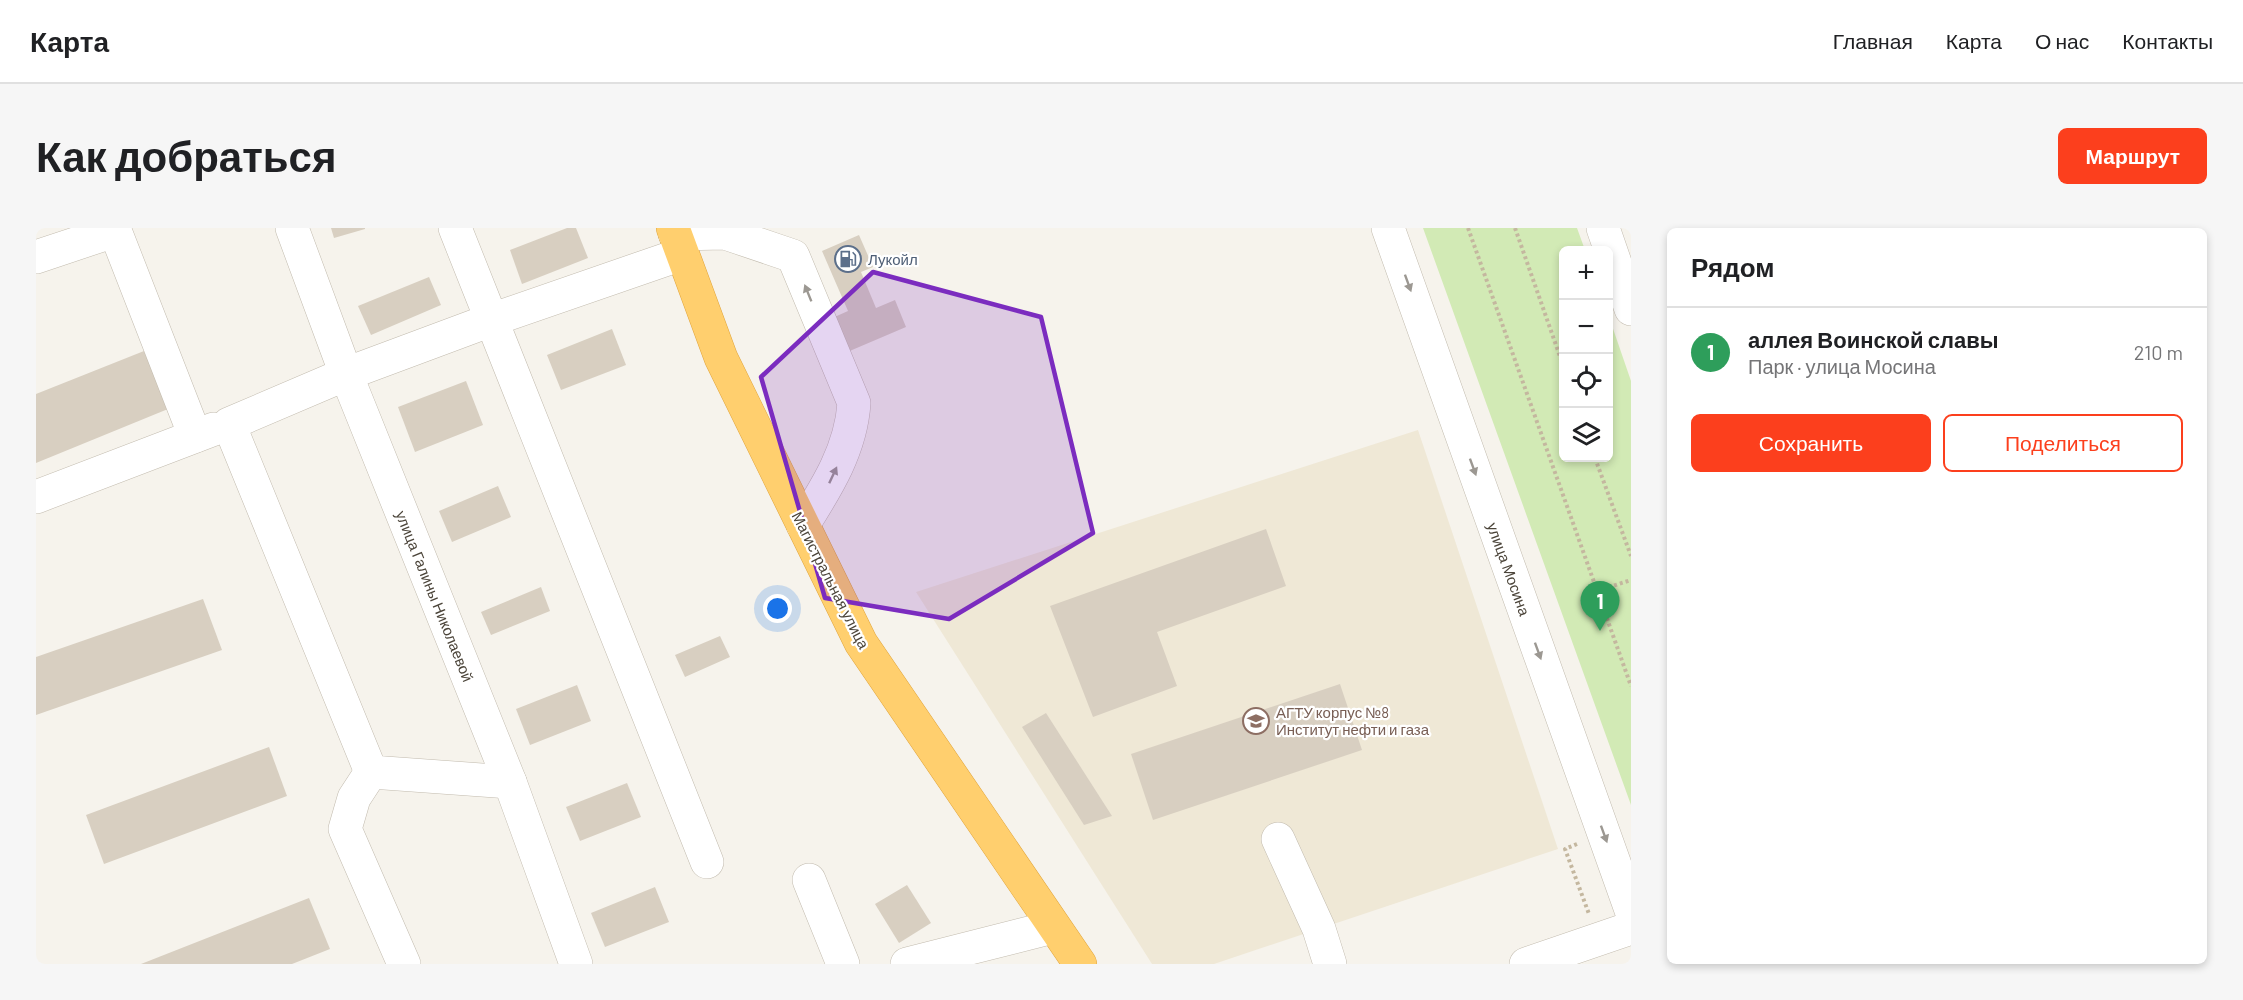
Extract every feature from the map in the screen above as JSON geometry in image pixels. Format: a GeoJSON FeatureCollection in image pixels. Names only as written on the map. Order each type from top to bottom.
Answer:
{"type":"FeatureCollection","features":[{"type":"Feature","properties":{"kind":"highway","name":"Магистральная улица"},"geometry":{"type":"LineString","coordinates":[[677,239],[721,358],[861,643],[1080,964]]}},
{"type":"Feature","properties":{"kind":"street","name":"улица Галины Николаевой"},"geometry":{"type":"LineString","coordinates":[[292,228],[346,374],[510,782],[576,964]]}},
{"type":"Feature","properties":{"kind":"street"},"geometry":{"type":"LineString","coordinates":[[455,228],[707,862]]}},
{"type":"Feature","properties":{"kind":"street","name":"улица Мосина"},"geometry":{"type":"LineString","coordinates":[[1388,228],[1631,910]]}},
{"type":"Feature","properties":{"kind":"street"},"geometry":{"type":"LineString","coordinates":[[1603,228],[1631,309]]}},
{"type":"Feature","properties":{"kind":"street"},"geometry":{"type":"LineString","coordinates":[[36,257],[114,230],[195,436]]}},
{"type":"Feature","properties":{"kind":"street"},"geometry":{"type":"LineString","coordinates":[[36,497],[228,424],[346,374],[490,320],[677,239],[725,233],[793,256],[854,403],[853,425],[833,477],[802,525]]}},
{"type":"Feature","properties":{"kind":"street"},"geometry":{"type":"LineString","coordinates":[[228,424],[371,772]]}},
{"type":"Feature","properties":{"kind":"street"},"geometry":{"type":"LineString","coordinates":[[371,772],[510,782]]}},
{"type":"Feature","properties":{"kind":"street"},"geometry":{"type":"LineString","coordinates":[[371,772],[354,798],[345,829],[404,964]]}},
{"type":"Feature","properties":{"kind":"street"},"geometry":{"type":"LineString","coordinates":[[1278,839],[1319,929],[1330,964]]}},
{"type":"Feature","properties":{"kind":"street"},"geometry":{"type":"LineString","coordinates":[[809,880],[843,964]]}},
{"type":"Feature","properties":{"kind":"street"},"geometry":{"type":"LineString","coordinates":[[907,964],[1053,927]]}},
{"type":"Feature","properties":{"kind":"street"},"geometry":{"type":"LineString","coordinates":[[1526,964],[1631,928]]}},
{"type":"Feature","properties":{"kind":"path"},"geometry":{"type":"LineString","coordinates":[[1468,228],[1631,686]]}},
{"type":"Feature","properties":{"kind":"path"},"geometry":{"type":"LineString","coordinates":[[1515,228],[1559,356]]}},
{"type":"Feature","properties":{"kind":"path"},"geometry":{"type":"LineString","coordinates":[[1596,462],[1631,556]]}},
{"type":"Feature","properties":{"kind":"path"},"geometry":{"type":"LineString","coordinates":[[1597,591],[1631,580]]}},
{"type":"Feature","properties":{"kind":"highlighted area"},"geometry":{"type":"Polygon","coordinates":[[[873,272],[1041,317],[1093,533],[949,619],[825,598],[761,377],[873,272]]]}},
{"type":"Feature","properties":{"kind":"shaded area","name":"АГТУ корпус №8 Институт нефти и газа"},"geometry":{"type":"Polygon","coordinates":[[[1418,430],[1558,849],[1214,964],[1152,964],[916,592],[1418,430]]]}},
{"type":"Feature","properties":{"kind":"green space"},"geometry":{"type":"Polygon","coordinates":[[[1423,228],[1577,228],[1584,246],[1559,246],[1559,462],[1613,462],[1613,329],[1631,381],[1631,805],[1423,228]]]}},
{"type":"Feature","properties":{"kind":"building"},"geometry":{"type":"Polygon","coordinates":[[[331,228],[365,228],[365,229],[334,238],[331,228]]]}},
{"type":"Feature","properties":{"kind":"building"},"geometry":{"type":"Polygon","coordinates":[[[567,228],[576,228],[588,258],[522,284],[510,250],[567,228]]]}},
{"type":"Feature","properties":{"kind":"building"},"geometry":{"type":"Polygon","coordinates":[[[859,235],[873,267],[861,272],[876,308],[895,300],[906,327],[845,353],[830,319],[848,311],[822,251],[859,235]]]}},
{"type":"Feature","properties":{"kind":"building"},"geometry":{"type":"Polygon","coordinates":[[[429,277],[441,305],[371,335],[358,306],[429,277]]]}},
{"type":"Feature","properties":{"kind":"building"},"geometry":{"type":"Polygon","coordinates":[[[612,329],[626,365],[561,390],[547,355],[612,329]]]}},
{"type":"Feature","properties":{"kind":"building"},"geometry":{"type":"Polygon","coordinates":[[[144,351],[168,409],[36,463],[36,394],[144,351]]]}},
{"type":"Feature","properties":{"kind":"building"},"geometry":{"type":"Polygon","coordinates":[[[466,381],[483,425],[415,452],[398,407],[466,381]]]}},
{"type":"Feature","properties":{"kind":"building"},"geometry":{"type":"Polygon","coordinates":[[[498,486],[511,517],[452,542],[439,511],[498,486]]]}},
{"type":"Feature","properties":{"kind":"building"},"geometry":{"type":"Polygon","coordinates":[[[1266,529],[1286,586],[1157,632],[1177,686],[1093,717],[1050,606],[1266,529]]]}},
{"type":"Feature","properties":{"kind":"building"},"geometry":{"type":"Polygon","coordinates":[[[541,587],[550,611],[491,635],[481,612],[541,587]]]}},
{"type":"Feature","properties":{"kind":"building"},"geometry":{"type":"Polygon","coordinates":[[[203,599],[222,650],[36,715],[36,657],[203,599]]]}},
{"type":"Feature","properties":{"kind":"building"},"geometry":{"type":"Polygon","coordinates":[[[720,636],[730,657],[685,677],[675,655],[720,636]]]}},
{"type":"Feature","properties":{"kind":"building"},"geometry":{"type":"Polygon","coordinates":[[[1340,684],[1362,750],[1153,820],[1131,754],[1340,684]]]}},
{"type":"Feature","properties":{"kind":"building"},"geometry":{"type":"Polygon","coordinates":[[[577,685],[591,721],[530,745],[516,709],[577,685]]]}},
{"type":"Feature","properties":{"kind":"building"},"geometry":{"type":"Polygon","coordinates":[[[1046,713],[1112,816],[1084,825],[1022,727],[1046,713]]]}},
{"type":"Feature","properties":{"kind":"building"},"geometry":{"type":"Polygon","coordinates":[[[269,747],[287,796],[104,864],[86,815],[269,747]]]}},
{"type":"Feature","properties":{"kind":"building"},"geometry":{"type":"Polygon","coordinates":[[[627,783],[641,817],[580,841],[566,807],[627,783]]]}},
{"type":"Feature","properties":{"kind":"building"},"geometry":{"type":"Polygon","coordinates":[[[907,885],[931,923],[899,943],[875,904],[907,885]]]}},
{"type":"Feature","properties":{"kind":"building"},"geometry":{"type":"Polygon","coordinates":[[[655,887],[669,922],[605,947],[591,913],[655,887]]]}},
{"type":"Feature","properties":{"kind":"building"},"geometry":{"type":"Polygon","coordinates":[[[309,898],[330,949],[292,964],[141,964],[309,898]]]}},
{"type":"Feature","properties":{"kind":"place","name":"Лукойл"},"geometry":{"type":"Point","coordinates":[848,259]}},
{"type":"Feature","properties":{"kind":"place","name":"аллея Воинской славы"},"geometry":{"type":"Point","coordinates":[1600,631]}},
{"type":"Feature","properties":{"kind":"place","name":"АГТУ корпус №8 Институт нефти и газа"},"geometry":{"type":"Point","coordinates":[1256,721]}}]}
